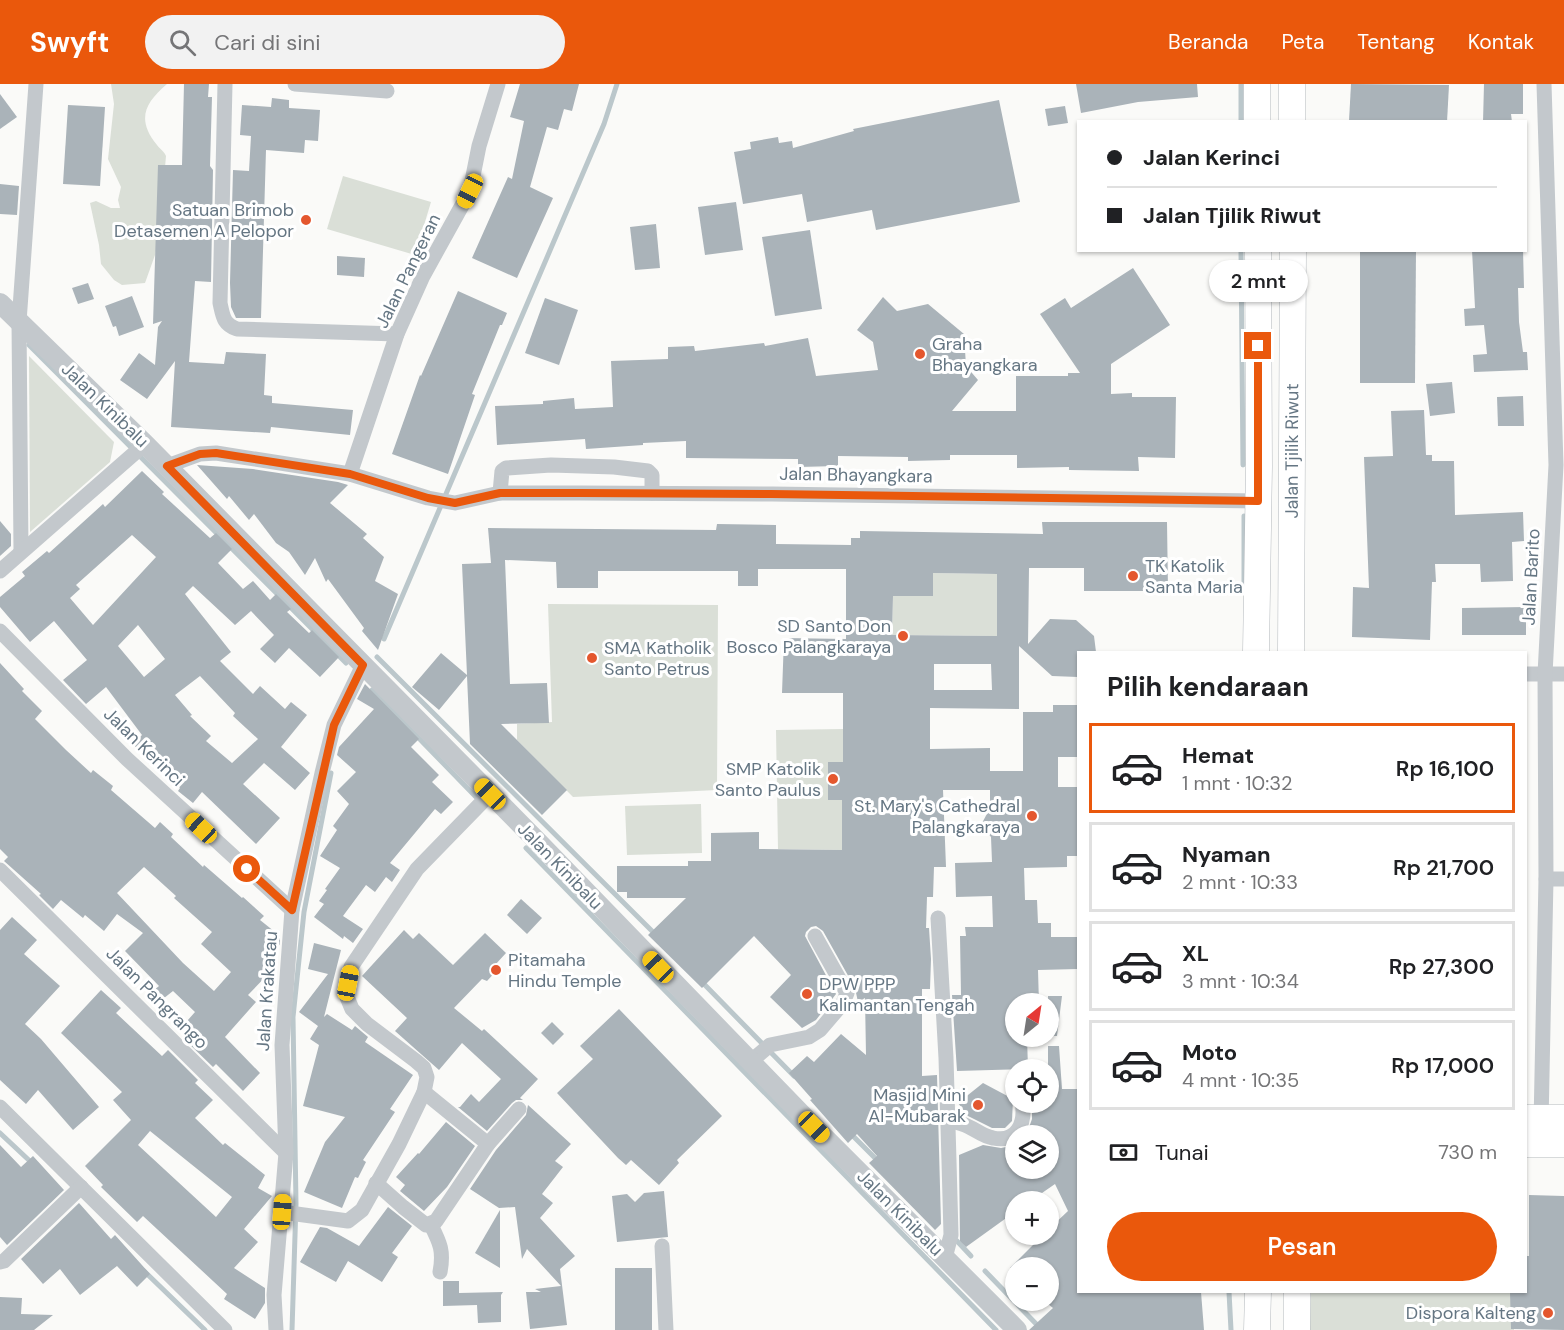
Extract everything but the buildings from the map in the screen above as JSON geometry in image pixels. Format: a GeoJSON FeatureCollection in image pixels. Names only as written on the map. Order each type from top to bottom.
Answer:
{"type":"FeatureCollection","features":[{"type":"Feature","properties":{"kind":"highway"},"geometry":{"type":"LineString","coordinates":[[1257,84],[1257,120]]}},
{"type":"Feature","properties":{"kind":"highway"},"geometry":{"type":"LineString","coordinates":[[1292,84],[1292,120]]}},
{"type":"Feature","properties":{"kind":"highway","name":"Jalan Tjilik Riwut"},"geometry":{"type":"LineString","coordinates":[[1256,651],[1258,252]]}},
{"type":"Feature","properties":{"kind":"highway","name":"Jalan Tjilik Riwut"},"geometry":{"type":"LineString","coordinates":[[1291,651],[1293,252]]}},
{"type":"Feature","properties":{"kind":"highway"},"geometry":{"type":"LineString","coordinates":[[1258,466],[1293,465]]}},
{"type":"Feature","properties":{"kind":"highway"},"geometry":{"type":"LineString","coordinates":[[1257,1330],[1258,1293]]}},
{"type":"Feature","properties":{"kind":"highway"},"geometry":{"type":"LineString","coordinates":[[1297,1293],[1297,1330]]}},
{"type":"Feature","properties":{"kind":"street"},"geometry":{"type":"LineString","coordinates":[[21,550],[19,322],[36,84]]}},
{"type":"Feature","properties":{"kind":"street"},"geometry":{"type":"LineString","coordinates":[[225,84],[220,303],[223,320],[229,326],[237,329],[397,334]]}},
{"type":"Feature","properties":{"kind":"street"},"geometry":{"type":"LineString","coordinates":[[295,84],[387,91]]}},
{"type":"Feature","properties":{"kind":"street","name":"Jalan Pangeran"},"geometry":{"type":"LineString","coordinates":[[350,474],[397,334],[423,276],[470,191],[479,147],[498,84]]}},
{"type":"Feature","properties":{"kind":"street","name":"Jalan Barito"},"geometry":{"type":"LineString","coordinates":[[1543,1144],[1546,879],[1545,674],[1560,465],[1544,84]]}},
{"type":"Feature","properties":{"kind":"street","name":"Jalan Kinibalu"},"geometry":{"type":"LineString","coordinates":[[0,303],[167,466],[750,1062],[1017,1330]]}},
{"type":"Feature","properties":{"kind":"street"},"geometry":{"type":"LineString","coordinates":[[0,571],[21,550],[145,444]]}},
{"type":"Feature","properties":{"kind":"street"},"geometry":{"type":"LineString","coordinates":[[167,466],[200,454],[216,453],[350,474]]}},
{"type":"Feature","properties":{"kind":"street"},"geometry":{"type":"LineString","coordinates":[[500,493],[502,471],[506,468],[551,465],[614,467],[648,471],[652,475],[652,493]]}},
{"type":"Feature","properties":{"kind":"street","name":"Jalan Bhayangkara"},"geometry":{"type":"LineString","coordinates":[[350,474],[428,498],[455,503],[500,493],[1258,501]]}},
{"type":"Feature","properties":{"kind":"street","name":"Jalan Kerinci"},"geometry":{"type":"LineString","coordinates":[[0,631],[127,759],[292,910]]}},
{"type":"Feature","properties":{"kind":"street","name":"Jalan Krakatau"},"geometry":{"type":"LineString","coordinates":[[276,1330],[274,1295],[292,1213],[286,1154],[282,1045],[292,910],[334,725],[363,665]]}},
{"type":"Feature","properties":{"kind":"street"},"geometry":{"type":"LineString","coordinates":[[1527,675],[1564,674]]}},
{"type":"Feature","properties":{"kind":"street"},"geometry":{"type":"LineString","coordinates":[[292,1213],[348,1221],[362,1210],[399,1144],[424,1092],[427,1077],[424,1068],[367,1024],[352,1009],[347,997],[351,967],[417,869],[490,794]]}},
{"type":"Feature","properties":{"kind":"street","name":"Jalan Pangrango"},"geometry":{"type":"LineString","coordinates":[[0,870],[286,1154]]}},
{"type":"Feature","properties":{"kind":"street"},"geometry":{"type":"LineString","coordinates":[[1546,879],[1564,879]]}},
{"type":"Feature","properties":{"kind":"street"},"geometry":{"type":"LineString","coordinates":[[938,918],[951,1235],[945,1258]]}},
{"type":"Feature","properties":{"kind":"street"},"geometry":{"type":"LineString","coordinates":[[750,1062],[770,1045],[809,1037],[820,1030],[843,1003],[847,993],[815,936]]}},
{"type":"Feature","properties":{"kind":"street"},"geometry":{"type":"LineString","coordinates":[[424,1092],[488,1144]]}},
{"type":"Feature","properties":{"kind":"street"},"geometry":{"type":"LineString","coordinates":[[0,1107],[225,1330]]}},
{"type":"Feature","properties":{"kind":"street"},"geometry":{"type":"LineString","coordinates":[[376,1183],[403,1208],[426,1225],[431,1225],[449,1204],[488,1144],[519,1109]]}},
{"type":"Feature","properties":{"kind":"street"},"geometry":{"type":"LineString","coordinates":[[948,1121],[964,1124],[993,1139],[1009,1138],[1020,1129],[1023,1113]]}},
{"type":"Feature","properties":{"kind":"street"},"geometry":{"type":"LineString","coordinates":[[0,1262],[4,1261],[81,1187]]}},
{"type":"Feature","properties":{"kind":"street"},"geometry":{"type":"LineString","coordinates":[[431,1225],[441,1246],[443,1258],[440,1272]]}},
{"type":"Feature","properties":{"kind":"street"},"geometry":{"type":"LineString","coordinates":[[662,1246],[666,1330]]}},
{"type":"Feature","properties":{"kind":"shaded area"},"geometry":{"type":"Polygon","coordinates":[[[111,84],[167,84],[153,98],[145,119],[150,136],[166,156],[159,236],[145,283],[122,285],[114,280],[101,264],[90,203],[96,201],[111,208],[120,208],[118,200],[121,187],[108,159],[114,104],[111,84]]]}},
{"type":"Feature","properties":{"kind":"shaded area"},"geometry":{"type":"Polygon","coordinates":[[[343,176],[431,202],[415,255],[327,229],[343,176]]]}},
{"type":"Feature","properties":{"kind":"shaded area"},"geometry":{"type":"Polygon","coordinates":[[[29,356],[114,442],[110,462],[30,532],[29,356]]]}},
{"type":"Feature","properties":{"kind":"shaded area"},"geometry":{"type":"Polygon","coordinates":[[[933,573],[997,574],[997,636],[892,635],[893,596],[933,596],[933,573]]]}},
{"type":"Feature","properties":{"kind":"shaded area"},"geometry":{"type":"Polygon","coordinates":[[[548,604],[718,605],[717,790],[573,797],[517,740],[517,724],[552,722],[548,604]]]}},
{"type":"Feature","properties":{"kind":"shaded area"},"geometry":{"type":"Polygon","coordinates":[[[843,729],[843,762],[828,763],[828,800],[842,800],[842,850],[778,849],[776,730],[843,729]]]}},
{"type":"Feature","properties":{"kind":"shaded area"},"geometry":{"type":"Polygon","coordinates":[[[701,804],[702,853],[627,855],[625,806],[701,804]]]}},
{"type":"Feature","properties":{"kind":"shaded area"},"geometry":{"type":"Polygon","coordinates":[[[1311,1293],[1514,1293],[1514,1330],[1310,1330],[1311,1293]]]}},
{"type":"Feature","properties":{"kind":"waterway"},"geometry":{"type":"LineString","coordinates":[[384,639],[604,124],[617,84]]}},
{"type":"Feature","properties":{"kind":"waterway"},"geometry":{"type":"LineString","coordinates":[[1241,84],[1241,120]]}},
{"type":"Feature","properties":{"kind":"waterway"},"geometry":{"type":"LineString","coordinates":[[1241,252],[1243,465]]}},
{"type":"Feature","properties":{"kind":"waterway"},"geometry":{"type":"LineString","coordinates":[[29,345],[346,663]]}},
{"type":"Feature","properties":{"kind":"waterway"},"geometry":{"type":"LineString","coordinates":[[1244,516],[1244,589]]}},
{"type":"Feature","properties":{"kind":"waterway"},"geometry":{"type":"LineString","coordinates":[[377,657],[655,934]]}},
{"type":"Feature","properties":{"kind":"waterway"},"geometry":{"type":"LineString","coordinates":[[372,690],[476,797]]}},
{"type":"Feature","properties":{"kind":"waterway"},"geometry":{"type":"LineString","coordinates":[[292,1330],[296,1204],[293,1017],[304,912],[331,773]]}},
{"type":"Feature","properties":{"kind":"waterway"},"geometry":{"type":"LineString","coordinates":[[526,848],[996,1330]]}},
{"type":"Feature","properties":{"kind":"waterway"},"geometry":{"type":"LineString","coordinates":[[702,982],[794,1076]]}},
{"type":"Feature","properties":{"kind":"waterway"},"geometry":{"type":"LineString","coordinates":[[0,1133],[33,1164]]}},
{"type":"Feature","properties":{"kind":"waterway"},"geometry":{"type":"LineString","coordinates":[[851,1134],[878,1161]]}},
{"type":"Feature","properties":{"kind":"waterway"},"geometry":{"type":"LineString","coordinates":[[957,1241],[971,1256]]}},
{"type":"Feature","properties":{"kind":"waterway"},"geometry":{"type":"LineString","coordinates":[[144,1271],[205,1330]]}},
{"type":"Feature","properties":{"kind":"waterway"},"geometry":{"type":"LineString","coordinates":[[985,1271],[1042,1330]]}},
{"type":"Feature","properties":{"kind":"waterway"},"geometry":{"type":"LineString","coordinates":[[1229,1293],[1231,1330]]}},
{"type":"Feature","properties":{"kind":"place","name":"Satuan Brimob Detasemen A Pelopor"},"geometry":{"type":"Point","coordinates":[306,220]}},
{"type":"Feature","properties":{"kind":"place","name":"Graha Bhayangkara"},"geometry":{"type":"Point","coordinates":[920,354]}},
{"type":"Feature","properties":{"kind":"place","name":"TK Katolik Santa Maria"},"geometry":{"type":"Point","coordinates":[1133,576]}},
{"type":"Feature","properties":{"kind":"place","name":"SD Santo Don Bosco Palangkaraya"},"geometry":{"type":"Point","coordinates":[903,636]}},
{"type":"Feature","properties":{"kind":"place","name":"SMA Katholik Santo Petrus"},"geometry":{"type":"Point","coordinates":[592,658]}},
{"type":"Feature","properties":{"kind":"place","name":"SMP Katolik Santo Paulus"},"geometry":{"type":"Point","coordinates":[833,779]}},
{"type":"Feature","properties":{"kind":"place","name":"St. Mary's Cathedral Palangkaraya"},"geometry":{"type":"Point","coordinates":[1032,816]}},
{"type":"Feature","properties":{"kind":"place","name":"Pitamaha Hindu Temple"},"geometry":{"type":"Point","coordinates":[496,970]}},
{"type":"Feature","properties":{"kind":"place","name":"DPW PPP Kalimantan Tengah"},"geometry":{"type":"Point","coordinates":[807,994]}},
{"type":"Feature","properties":{"kind":"place","name":"Masjid Mini Al-Mubarak"},"geometry":{"type":"Point","coordinates":[978,1105]}},
{"type":"Feature","properties":{"kind":"place","name":"Dispora Kalteng"},"geometry":{"type":"Point","coordinates":[1548,1313]}},
{"type":"Feature","properties":{"kind":"route"},"geometry":{"type":"LineString","coordinates":[[247,869],[292,910],[334,725],[363,665],[167,466],[200,454],[216,453],[350,474],[428,498],[455,503],[500,493],[771,494],[1258,501],[1258,346]]}}]}
